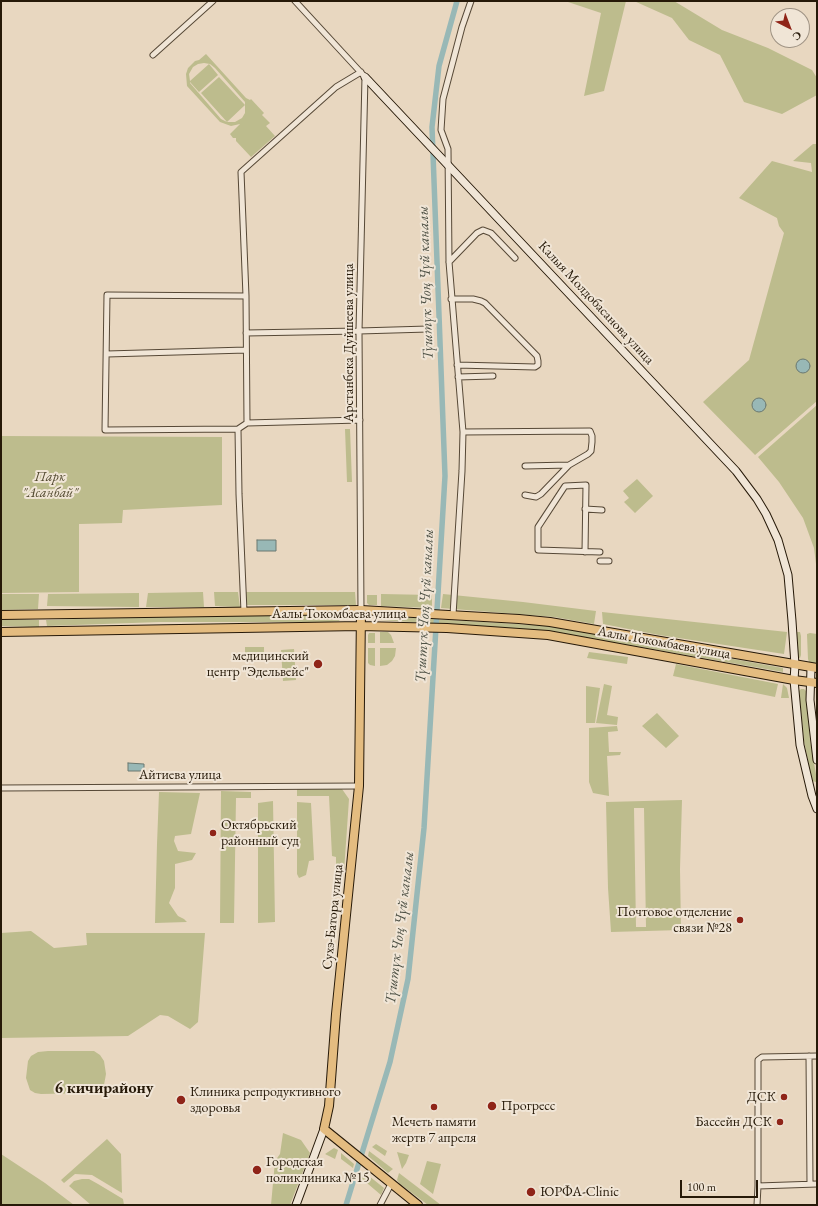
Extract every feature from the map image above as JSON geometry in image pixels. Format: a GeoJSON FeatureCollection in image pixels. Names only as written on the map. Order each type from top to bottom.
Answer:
{"type":"FeatureCollection","features":[{"type":"Feature","properties":{"kind":"main road","name":"Аалы Токомбаева улица"},"geometry":{"type":"LineString","coordinates":[[1,615],[361,610],[519,619],[550,622],[814,668]]}},
{"type":"Feature","properties":{"kind":"main road","name":"Сухэ-Батора улица"},"geometry":{"type":"LineString","coordinates":[[324,1130],[329,1106],[358,786],[361,610]]}},
{"type":"Feature","properties":{"kind":"main road","name":"Аалы Токомбаева улица"},"geometry":{"type":"LineString","coordinates":[[1,632],[360,626],[447,628],[548,635],[813,683]]}},
{"type":"Feature","properties":{"kind":"main road"},"geometry":{"type":"LineString","coordinates":[[324,1130],[418,1205]]}},
{"type":"Feature","properties":{"kind":"street"},"geometry":{"type":"LineString","coordinates":[[153,55],[214,1]]}},
{"type":"Feature","properties":{"kind":"street","name":"Калыя Молдобасанова улица"},"geometry":{"type":"LineString","coordinates":[[295,1],[429,146],[736,471],[757,499],[772,527],[784,559],[791,598],[795,665],[794,680],[800,745],[813,786],[817,809]]}},
{"type":"Feature","properties":{"kind":"street"},"geometry":{"type":"LineString","coordinates":[[450,615],[462,472],[463,432],[448,262],[448,149],[441,130],[444,99],[462,27],[471,1]]}},
{"type":"Feature","properties":{"kind":"street"},"geometry":{"type":"LineString","coordinates":[[247,423],[246,296],[241,172],[336,87],[363,74]]}},
{"type":"Feature","properties":{"kind":"street","name":"Арстанбека Дуйшеева улица"},"geometry":{"type":"LineString","coordinates":[[361,610],[359,331],[363,74]]}},
{"type":"Feature","properties":{"kind":"street"},"geometry":{"type":"LineString","coordinates":[[448,262],[477,233],[483,230],[491,234],[515,258]]}},
{"type":"Feature","properties":{"kind":"street"},"geometry":{"type":"LineString","coordinates":[[246,296],[107,295],[105,430],[238,429],[247,423],[360,420]]}},
{"type":"Feature","properties":{"kind":"street"},"geometry":{"type":"LineString","coordinates":[[451,299],[472,299],[485,303],[537,356],[538,361],[538,365],[535,367],[457,365]]}},
{"type":"Feature","properties":{"kind":"street"},"geometry":{"type":"LineString","coordinates":[[246,333],[428,328]]}},
{"type":"Feature","properties":{"kind":"street"},"geometry":{"type":"LineString","coordinates":[[107,354],[246,350]]}},
{"type":"Feature","properties":{"kind":"street"},"geometry":{"type":"LineString","coordinates":[[458,377],[493,376]]}},
{"type":"Feature","properties":{"kind":"street"},"geometry":{"type":"LineString","coordinates":[[238,429],[244,612]]}},
{"type":"Feature","properties":{"kind":"street"},"geometry":{"type":"LineString","coordinates":[[463,432],[590,431],[592,436],[590,451],[588,454],[569,465],[541,494],[536,496],[525,496]]}},
{"type":"Feature","properties":{"kind":"street"},"geometry":{"type":"LineString","coordinates":[[525,466],[569,465]]}},
{"type":"Feature","properties":{"kind":"street"},"geometry":{"type":"LineString","coordinates":[[585,552],[586,485],[565,486],[538,527],[538,550],[585,552],[600,552]]}},
{"type":"Feature","properties":{"kind":"street"},"geometry":{"type":"LineString","coordinates":[[585,509],[602,510]]}},
{"type":"Feature","properties":{"kind":"street"},"geometry":{"type":"LineString","coordinates":[[600,561],[609,561]]}},
{"type":"Feature","properties":{"kind":"street"},"geometry":{"type":"LineString","coordinates":[[814,668],[810,704],[817,760]]}},
{"type":"Feature","properties":{"kind":"street","name":"Айтиева улица"},"geometry":{"type":"LineString","coordinates":[[1,788],[358,786]]}},
{"type":"Feature","properties":{"kind":"street"},"geometry":{"type":"LineString","coordinates":[[809,1056],[810,1184]]}},
{"type":"Feature","properties":{"kind":"street"},"geometry":{"type":"LineString","coordinates":[[757,1205],[758,1060],[762,1057],[817,1056]]}},
{"type":"Feature","properties":{"kind":"street","name":"Сухэ-Батора улица"},"geometry":{"type":"LineString","coordinates":[[296,1205],[324,1130]]}},
{"type":"Feature","properties":{"kind":"street"},"geometry":{"type":"LineString","coordinates":[[380,1205],[391,1184]]}},
{"type":"Feature","properties":{"kind":"street"},"geometry":{"type":"LineString","coordinates":[[758,1186],[817,1184]]}},
{"type":"Feature","properties":{"kind":"green space"},"geometry":{"type":"Polygon","coordinates":[[[565,1],[626,1],[604,91],[584,96],[601,13],[565,1]]]}},
{"type":"Feature","properties":{"kind":"green space"},"geometry":{"type":"Polygon","coordinates":[[[634,1],[674,1],[722,30],[768,48],[812,70],[817,78],[817,95],[782,114],[744,102],[720,55],[689,40],[672,18],[634,1]]]}},
{"type":"Feature","properties":{"kind":"green space"},"geometry":{"type":"Polygon","coordinates":[[[206,54],[246,98],[251,99],[264,113],[262,115],[270,123],[266,126],[275,136],[251,157],[236,141],[236,138],[233,138],[230,134],[240,124],[231,126],[220,122],[187,86],[186,74],[188,68],[195,61],[199,60],[206,54]],[[204,63],[198,64],[193,67],[189,74],[190,81],[209,64],[218,75],[199,92],[190,83],[221,119],[227,122],[235,122],[242,118],[245,113],[245,102],[215,68],[210,64],[204,63]]]}},
{"type":"Feature","properties":{"kind":"green space"},"geometry":{"type":"Polygon","coordinates":[[[219,77],[245,105],[227,122],[201,93],[219,77]]]}},
{"type":"Feature","properties":{"kind":"green space"},"geometry":{"type":"Polygon","coordinates":[[[813,144],[817,144],[817,401],[755,455],[703,402],[749,360],[784,233],[779,226],[777,218],[739,198],[772,161],[812,172],[811,163],[793,161],[813,144]]]}},
{"type":"Feature","properties":{"kind":"green space"},"geometry":{"type":"Polygon","coordinates":[[[817,405],[817,572],[814,548],[803,518],[779,482],[758,457],[817,405]]]}},
{"type":"Feature","properties":{"kind":"green space"},"geometry":{"type":"Polygon","coordinates":[[[345,429],[350,429],[352,482],[347,482],[345,429]]]}},
{"type":"Feature","properties":{"kind":"green space","name":"Парк \"Асанбай\""},"geometry":{"type":"Polygon","coordinates":[[[1,436],[222,437],[222,505],[123,510],[122,523],[79,524],[79,592],[1,593],[1,436]]]}},
{"type":"Feature","properties":{"kind":"green space"},"geometry":{"type":"Polygon","coordinates":[[[637,479],[653,496],[635,513],[624,502],[629,498],[623,491],[637,479]]]}},
{"type":"Feature","properties":{"kind":"green space"},"geometry":{"type":"Polygon","coordinates":[[[203,592],[204,607],[146,607],[148,593],[203,592]]]}},
{"type":"Feature","properties":{"kind":"green space"},"geometry":{"type":"Polygon","coordinates":[[[214,592],[238,592],[240,607],[215,606],[214,592]]]}},
{"type":"Feature","properties":{"kind":"green space"},"geometry":{"type":"Polygon","coordinates":[[[246,592],[355,592],[356,605],[247,605],[246,592]]]}},
{"type":"Feature","properties":{"kind":"green space"},"geometry":{"type":"Polygon","coordinates":[[[139,593],[139,607],[47,606],[48,594],[139,593]]]}},
{"type":"Feature","properties":{"kind":"green space"},"geometry":{"type":"Polygon","coordinates":[[[1,594],[39,594],[38,609],[1,610],[1,594]]]}},
{"type":"Feature","properties":{"kind":"green space"},"geometry":{"type":"Polygon","coordinates":[[[381,594],[432,595],[432,608],[381,606],[381,594]]]}},
{"type":"Feature","properties":{"kind":"green space"},"geometry":{"type":"Polygon","coordinates":[[[443,594],[596,611],[594,624],[554,617],[441,608],[443,594]]]}},
{"type":"Feature","properties":{"kind":"green space"},"geometry":{"type":"Polygon","coordinates":[[[367,595],[377,595],[377,605],[369,605],[367,603],[367,595]]]}},
{"type":"Feature","properties":{"kind":"green space"},"geometry":{"type":"Polygon","coordinates":[[[602,612],[787,632],[784,654],[659,635],[603,624],[602,612]]]}},
{"type":"Feature","properties":{"kind":"green space"},"geometry":{"type":"Polygon","coordinates":[[[341,614],[342,617],[339,621],[330,622],[160,622],[47,626],[46,620],[195,615],[341,614]]]}},
{"type":"Feature","properties":{"kind":"green space"},"geometry":{"type":"Polygon","coordinates":[[[381,616],[551,626],[783,668],[783,672],[549,631],[380,620],[381,616]]]}},
{"type":"Feature","properties":{"kind":"green space"},"geometry":{"type":"Polygon","coordinates":[[[1,619],[39,620],[39,627],[1,626],[1,619]]]}},
{"type":"Feature","properties":{"kind":"green space"},"geometry":{"type":"Polygon","coordinates":[[[380,632],[388,632],[394,643],[380,643],[380,632]]]}},
{"type":"Feature","properties":{"kind":"green space"},"geometry":{"type":"Polygon","coordinates":[[[796,632],[800,632],[801,636],[800,658],[797,657],[796,632]]]}},
{"type":"Feature","properties":{"kind":"green space"},"geometry":{"type":"Polygon","coordinates":[[[369,633],[375,633],[375,643],[368,643],[369,633]]]}},
{"type":"Feature","properties":{"kind":"green space"},"geometry":{"type":"Polygon","coordinates":[[[807,634],[817,634],[817,664],[809,662],[808,659],[807,634]]]}},
{"type":"Feature","properties":{"kind":"green space"},"geometry":{"type":"Polygon","coordinates":[[[245,647],[264,647],[264,658],[245,658],[245,647]]]}},
{"type":"Feature","properties":{"kind":"green space"},"geometry":{"type":"Polygon","coordinates":[[[368,648],[375,648],[375,666],[368,663],[368,648]]]}},
{"type":"Feature","properties":{"kind":"green space"},"geometry":{"type":"Polygon","coordinates":[[[380,648],[396,648],[395,656],[387,665],[380,666],[380,648]]]}},
{"type":"Feature","properties":{"kind":"green space"},"geometry":{"type":"Polygon","coordinates":[[[294,649],[296,680],[283,681],[281,650],[294,649]]]}},
{"type":"Feature","properties":{"kind":"green space"},"geometry":{"type":"Polygon","coordinates":[[[589,652],[628,657],[627,664],[587,658],[589,652]]]}},
{"type":"Feature","properties":{"kind":"green space"},"geometry":{"type":"Polygon","coordinates":[[[676,664],[778,684],[775,697],[673,676],[676,664]]]}},
{"type":"Feature","properties":{"kind":"green space"},"geometry":{"type":"Polygon","coordinates":[[[604,684],[612,686],[607,715],[618,717],[617,725],[596,723],[604,684]]]}},
{"type":"Feature","properties":{"kind":"green space"},"geometry":{"type":"Polygon","coordinates":[[[783,684],[787,688],[789,698],[781,698],[783,684]]]}},
{"type":"Feature","properties":{"kind":"green space"},"geometry":{"type":"Polygon","coordinates":[[[586,686],[600,688],[595,723],[586,723],[586,686]]]}},
{"type":"Feature","properties":{"kind":"green space"},"geometry":{"type":"Polygon","coordinates":[[[801,689],[806,691],[810,740],[817,780],[816,782],[812,781],[804,741],[799,691],[801,689]]]}},
{"type":"Feature","properties":{"kind":"green space"},"geometry":{"type":"Polygon","coordinates":[[[657,713],[679,736],[666,748],[642,726],[657,713]]]}},
{"type":"Feature","properties":{"kind":"green space"},"geometry":{"type":"Polygon","coordinates":[[[617,726],[618,731],[608,732],[609,752],[621,752],[620,755],[607,756],[609,796],[593,793],[589,782],[589,728],[617,726]]]}},
{"type":"Feature","properties":{"kind":"green space"},"geometry":{"type":"Polygon","coordinates":[[[297,789],[342,789],[349,799],[344,872],[336,869],[336,857],[332,856],[329,796],[297,796],[297,789]]]}},
{"type":"Feature","properties":{"kind":"green space"},"geometry":{"type":"Polygon","coordinates":[[[221,791],[251,792],[251,798],[236,798],[234,923],[220,923],[221,791]]]}},
{"type":"Feature","properties":{"kind":"green space"},"geometry":{"type":"Polygon","coordinates":[[[159,792],[200,793],[191,834],[175,836],[174,841],[178,851],[196,853],[192,860],[175,864],[175,888],[169,903],[178,916],[187,922],[155,923],[159,792]]]}},
{"type":"Feature","properties":{"kind":"green space"},"geometry":{"type":"Polygon","coordinates":[[[682,800],[680,869],[681,930],[611,932],[608,888],[606,802],[682,800]],[[634,808],[636,927],[646,927],[644,808],[634,808]]]}},
{"type":"Feature","properties":{"kind":"green space"},"geometry":{"type":"Polygon","coordinates":[[[273,801],[275,922],[258,923],[258,803],[273,801]]]}},
{"type":"Feature","properties":{"kind":"green space"},"geometry":{"type":"Polygon","coordinates":[[[297,802],[311,803],[314,860],[309,861],[306,875],[299,878],[297,874],[297,802]]]}},
{"type":"Feature","properties":{"kind":"green space"},"geometry":{"type":"Polygon","coordinates":[[[31,931],[54,948],[87,945],[86,933],[205,933],[198,1022],[190,1029],[168,1016],[160,1015],[128,1036],[1,1038],[1,933],[31,931]]]}},
{"type":"Feature","properties":{"kind":"green space"},"geometry":{"type":"Polygon","coordinates":[[[94,1051],[100,1055],[104,1061],[106,1074],[104,1085],[99,1090],[92,1093],[41,1094],[30,1090],[26,1078],[28,1061],[31,1056],[38,1052],[94,1051]]]}},
{"type":"Feature","properties":{"kind":"green space"},"geometry":{"type":"Polygon","coordinates":[[[283,1133],[301,1140],[310,1153],[290,1205],[271,1205],[275,1161],[280,1154],[283,1133]]]}},
{"type":"Feature","properties":{"kind":"green space"},"geometry":{"type":"Polygon","coordinates":[[[107,1139],[121,1154],[122,1193],[92,1175],[75,1174],[64,1183],[61,1180],[107,1139]]]}},
{"type":"Feature","properties":{"kind":"green space"},"geometry":{"type":"Polygon","coordinates":[[[376,1144],[387,1151],[385,1156],[372,1147],[376,1144]]]}},
{"type":"Feature","properties":{"kind":"green space"},"geometry":{"type":"Polygon","coordinates":[[[334,1148],[338,1150],[335,1159],[325,1154],[334,1148]]]}},
{"type":"Feature","properties":{"kind":"green space"},"geometry":{"type":"Polygon","coordinates":[[[369,1151],[393,1169],[388,1173],[368,1156],[369,1151]]]}},
{"type":"Feature","properties":{"kind":"green space"},"geometry":{"type":"Polygon","coordinates":[[[397,1152],[409,1155],[402,1169],[397,1152]]]}},
{"type":"Feature","properties":{"kind":"green space"},"geometry":{"type":"Polygon","coordinates":[[[341,1153],[354,1164],[353,1168],[341,1159],[341,1153]]]}},
{"type":"Feature","properties":{"kind":"green space"},"geometry":{"type":"Polygon","coordinates":[[[1,1154],[45,1183],[74,1205],[1,1205],[1,1154]]]}},
{"type":"Feature","properties":{"kind":"green space"},"geometry":{"type":"Polygon","coordinates":[[[427,1161],[441,1164],[433,1194],[420,1184],[427,1161]]]}},
{"type":"Feature","properties":{"kind":"green space"},"geometry":{"type":"Polygon","coordinates":[[[364,1172],[384,1188],[381,1195],[361,1178],[364,1172]]]}},
{"type":"Feature","properties":{"kind":"green space"},"geometry":{"type":"Polygon","coordinates":[[[399,1173],[441,1205],[428,1205],[400,1184],[397,1180],[399,1173]]]}},
{"type":"Feature","properties":{"kind":"green space"},"geometry":{"type":"Polygon","coordinates":[[[89,1179],[123,1199],[124,1205],[91,1205],[69,1186],[74,1181],[89,1179]]]}},
{"type":"Feature","properties":{"kind":"water"},"geometry":{"type":"Polygon","coordinates":[[[803,359],[808,361],[810,366],[808,371],[803,373],[798,371],[796,366],[798,361],[803,359]]]}},
{"type":"Feature","properties":{"kind":"water"},"geometry":{"type":"Polygon","coordinates":[[[759,398],[764,400],[766,405],[764,410],[759,412],[754,410],[752,405],[754,400],[759,398]]]}},
{"type":"Feature","properties":{"kind":"water"},"geometry":{"type":"Polygon","coordinates":[[[257,540],[276,540],[276,551],[257,551],[257,540]]]}},
{"type":"Feature","properties":{"kind":"water"},"geometry":{"type":"Polygon","coordinates":[[[128,763],[144,764],[144,771],[128,771],[128,763]]]}},
{"type":"Feature","properties":{"kind":"waterway","name":"Түштүк Чоң Чүй каналы"},"geometry":{"type":"LineString","coordinates":[[346,1205],[390,1062],[408,979],[424,828],[445,476],[432,127],[439,66],[457,1]]}},
{"type":"Feature","properties":{"kind":"place","name":"медицинский центр \"Эдельвейс\""},"geometry":{"type":"Point","coordinates":[318,664]}},
{"type":"Feature","properties":{"kind":"place","name":"Октябрьский районный суд"},"geometry":{"type":"Point","coordinates":[213,833]}},
{"type":"Feature","properties":{"kind":"place","name":"Почтовое отделение связи №28"},"geometry":{"type":"Point","coordinates":[740,920]}},
{"type":"Feature","properties":{"kind":"place","name":"ДСК"},"geometry":{"type":"Point","coordinates":[784,1097]}},
{"type":"Feature","properties":{"kind":"place","name":"Клиника репродуктивного здоровья"},"geometry":{"type":"Point","coordinates":[181,1100]}},
{"type":"Feature","properties":{"kind":"place","name":"Прогресс"},"geometry":{"type":"Point","coordinates":[492,1106]}},
{"type":"Feature","properties":{"kind":"place","name":"Мечеть памяти жертв 7 апреля"},"geometry":{"type":"Point","coordinates":[434,1107]}},
{"type":"Feature","properties":{"kind":"place","name":"Бассейн ДСК"},"geometry":{"type":"Point","coordinates":[780,1122]}},
{"type":"Feature","properties":{"kind":"place","name":"Городская поликлиника №15"},"geometry":{"type":"Point","coordinates":[257,1170]}},
{"type":"Feature","properties":{"kind":"place","name":"ЮРФА-Clinic"},"geometry":{"type":"Point","coordinates":[531,1192]}},
{"type":"Feature","properties":{"kind":"district","name":"6 кичирайону"},"geometry":{"type":"Point","coordinates":[104,1089]}}]}
